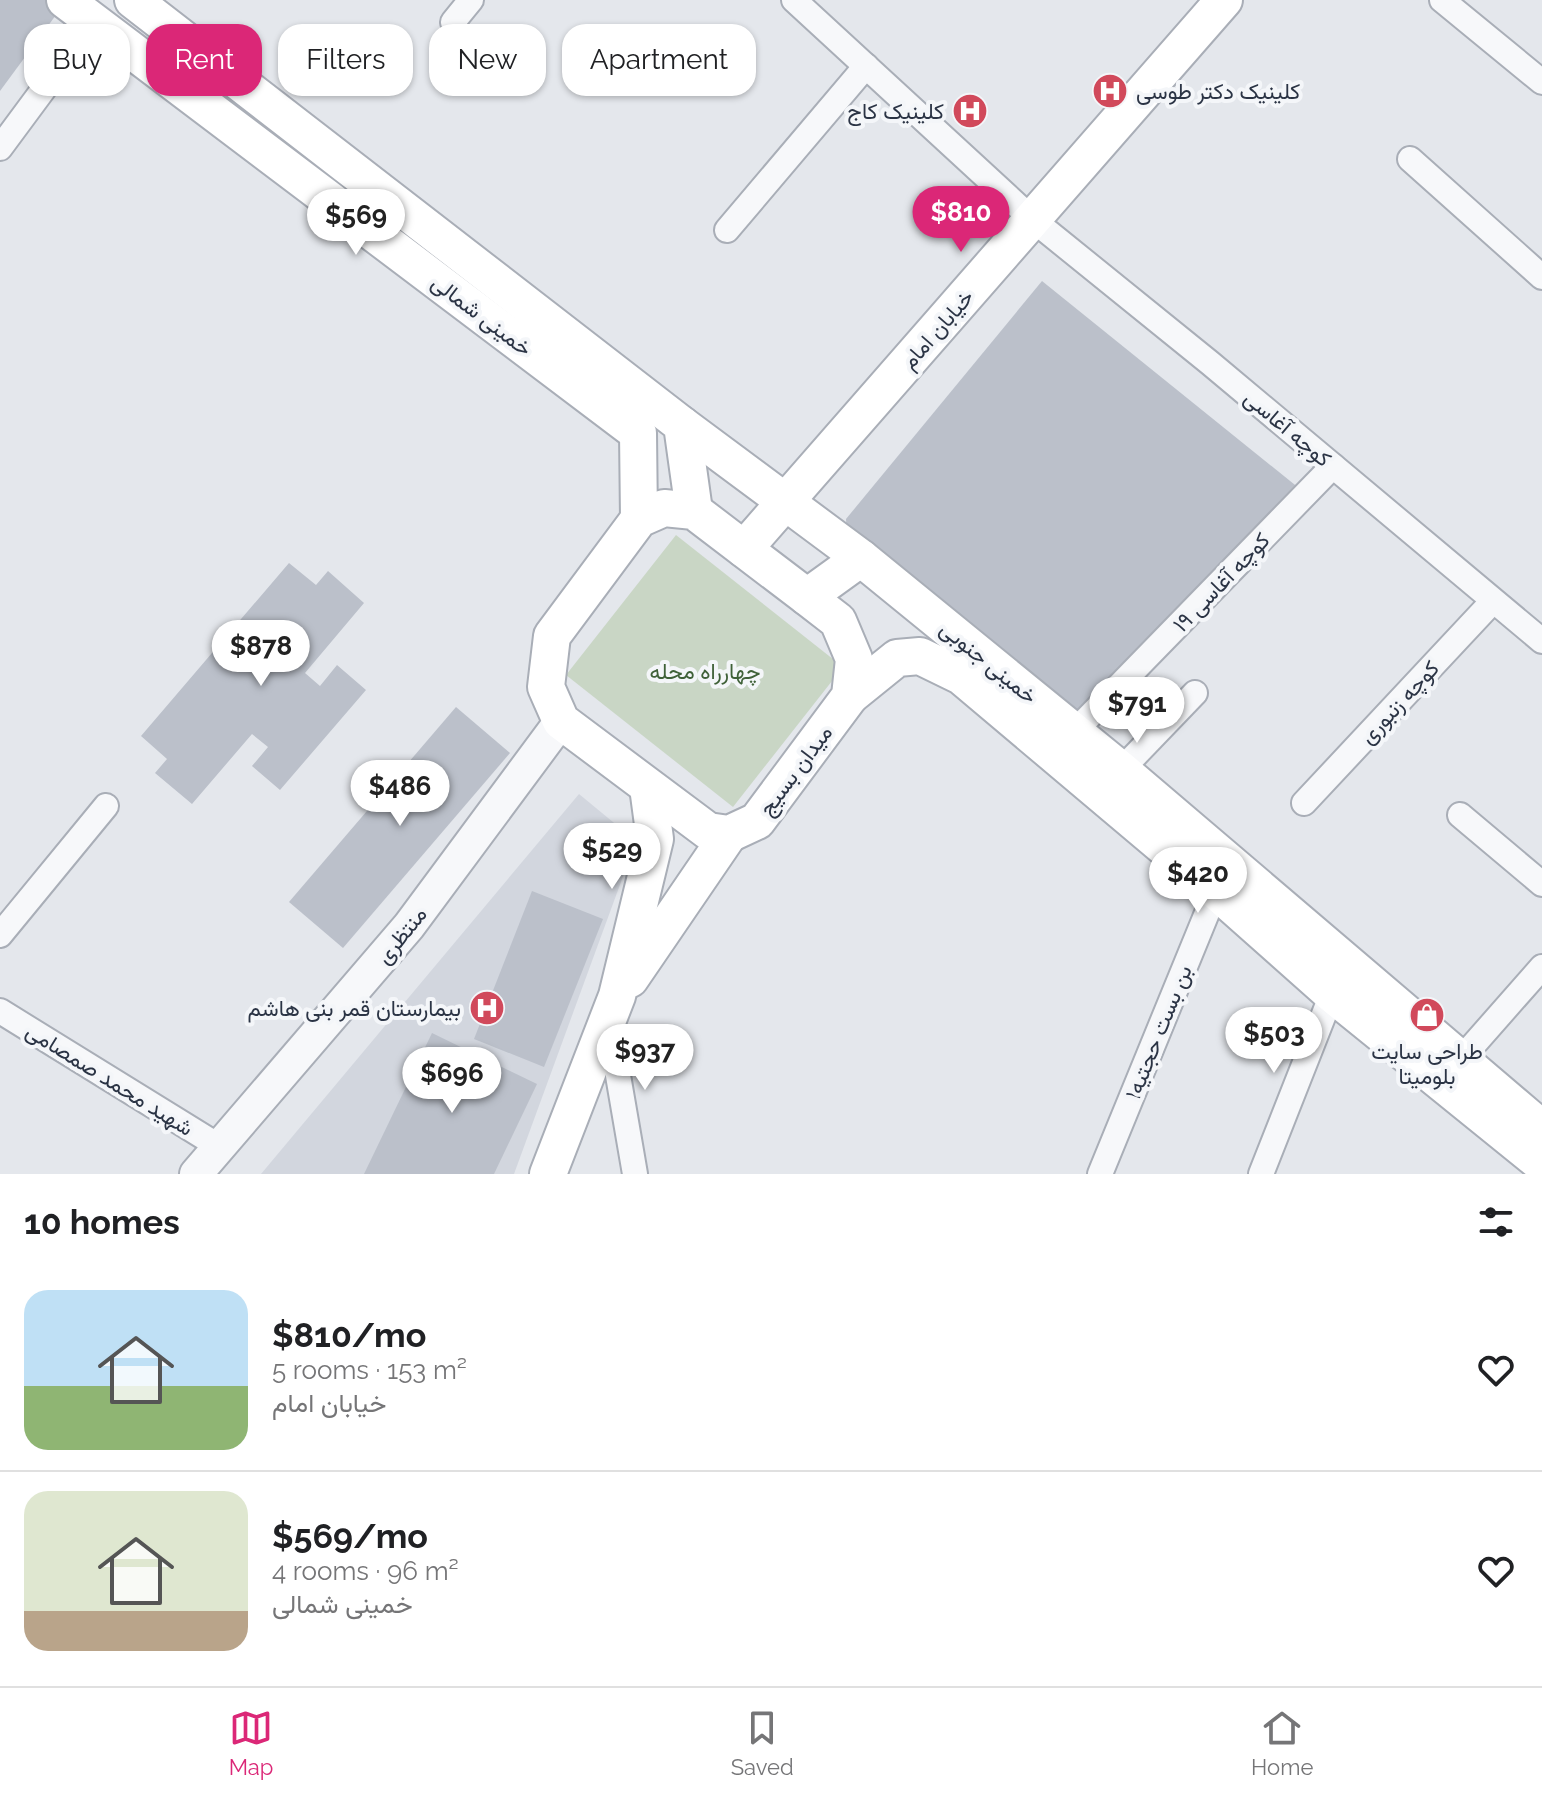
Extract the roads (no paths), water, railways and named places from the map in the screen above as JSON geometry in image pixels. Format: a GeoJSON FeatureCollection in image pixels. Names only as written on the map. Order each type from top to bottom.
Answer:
{"type":"FeatureCollection","features":[{"type":"Feature","properties":{"kind":"main road","name":"خمینی شمالی"},"geometry":{"type":"LineString","coordinates":[[65,0],[638,433],[639,519]]}},
{"type":"Feature","properties":{"kind":"main road","name":"خمینی شمالی"},"geometry":{"type":"LineString","coordinates":[[133,0],[682,425]]}},
{"type":"Feature","properties":{"kind":"main road","name":"خیابان امام"},"geometry":{"type":"LineString","coordinates":[[744,549],[1224,0]]}},
{"type":"Feature","properties":{"kind":"main road","name":"خمینی جنوبی"},"geometry":{"type":"LineString","coordinates":[[682,425],[861,558],[1121,770],[1461,1059],[1534,1155]]}},
{"type":"Feature","properties":{"kind":"main road"},"geometry":{"type":"LineString","coordinates":[[682,425],[694,511]]}},
{"type":"Feature","properties":{"kind":"main road"},"geometry":{"type":"LineString","coordinates":[[613,1008],[729,834],[708,831],[561,721],[546,687],[552,636],[639,519],[664,508],[694,511],[838,621],[854,659],[850,696]]}},
{"type":"Feature","properties":{"kind":"main road"},"geometry":{"type":"LineString","coordinates":[[807,597],[861,558]]}},
{"type":"Feature","properties":{"kind":"main road","name":"خمینی جنوبی"},"geometry":{"type":"LineString","coordinates":[[850,696],[897,658],[920,656],[961,676],[1216,891],[1332,994],[1534,1155]]}},
{"type":"Feature","properties":{"kind":"main road","name":"میدان بسیج"},"geometry":{"type":"LineString","coordinates":[[729,834],[757,821],[850,696]]}},
{"type":"Feature","properties":{"kind":"main road"},"geometry":{"type":"LineString","coordinates":[[548,1174],[613,1008],[655,839],[648,787]]}},
{"type":"Feature","properties":{"kind":"street"},"geometry":{"type":"LineString","coordinates":[[453,22],[471,0]]}},
{"type":"Feature","properties":{"kind":"street","name":"کوچه آغاسی"},"geometry":{"type":"LineString","coordinates":[[794,0],[1032,219],[1493,601],[1538,630]]}},
{"type":"Feature","properties":{"kind":"street"},"geometry":{"type":"LineString","coordinates":[[1442,0],[1542,82]]}},
{"type":"Feature","properties":{"kind":"street"},"geometry":{"type":"LineString","coordinates":[[0,148],[94,21]]}},
{"type":"Feature","properties":{"kind":"street"},"geometry":{"type":"LineString","coordinates":[[727,230],[866,66]]}},
{"type":"Feature","properties":{"kind":"street"},"geometry":{"type":"LineString","coordinates":[[1410,159],[1542,277]]}},
{"type":"Feature","properties":{"kind":"street","name":"کوچه آغاسی ۱۹"},"geometry":{"type":"LineString","coordinates":[[1074,732],[1333,466]]}},
{"type":"Feature","properties":{"kind":"street","name":"کوچه زنبوری"},"geometry":{"type":"LineString","coordinates":[[1304,803],[1493,601]]}},
{"type":"Feature","properties":{"kind":"street"},"geometry":{"type":"LineString","coordinates":[[1121,770],[1195,693]]}},
{"type":"Feature","properties":{"kind":"street","name":"منتظری"},"geometry":{"type":"LineString","coordinates":[[196,1174],[409,926],[561,721]]}},
{"type":"Feature","properties":{"kind":"street"},"geometry":{"type":"LineString","coordinates":[[0,935],[106,806]]}},
{"type":"Feature","properties":{"kind":"street"},"geometry":{"type":"LineString","coordinates":[[1460,815],[1542,884]]}},
{"type":"Feature","properties":{"kind":"street","name":"بن بست حجتیه۱"},"geometry":{"type":"LineString","coordinates":[[1100,1174],[1216,891]]}},
{"type":"Feature","properties":{"kind":"street"},"geometry":{"type":"LineString","coordinates":[[1461,1059],[1542,967]]}},
{"type":"Feature","properties":{"kind":"street"},"geometry":{"type":"LineString","coordinates":[[1261,1174],[1332,994]]}},
{"type":"Feature","properties":{"kind":"street"},"geometry":{"type":"LineString","coordinates":[[613,1008],[635,1174]]}},
{"type":"Feature","properties":{"kind":"street","name":"شهید محمد صمصامی"},"geometry":{"type":"LineString","coordinates":[[0,1011],[220,1147]]}},
{"type":"Feature","properties":{"kind":"place","name":"کلینیک دکتر طوسی"},"geometry":{"type":"Point","coordinates":[1110,91]}},
{"type":"Feature","properties":{"kind":"place","name":"کلینیک کاج"},"geometry":{"type":"Point","coordinates":[970,111]}},
{"type":"Feature","properties":{"kind":"place","name":"بیمارستان قمر بنی هاشم"},"geometry":{"type":"Point","coordinates":[487,1008]}},
{"type":"Feature","properties":{"kind":"place","name":"طراحی سایت بلومیتا"},"geometry":{"type":"Point","coordinates":[1427,1015]}},
{"type":"Feature","properties":{"kind":"park label","name":"چهارراه محله"},"geometry":{"type":"Point","coordinates":[705,671]}}]}
